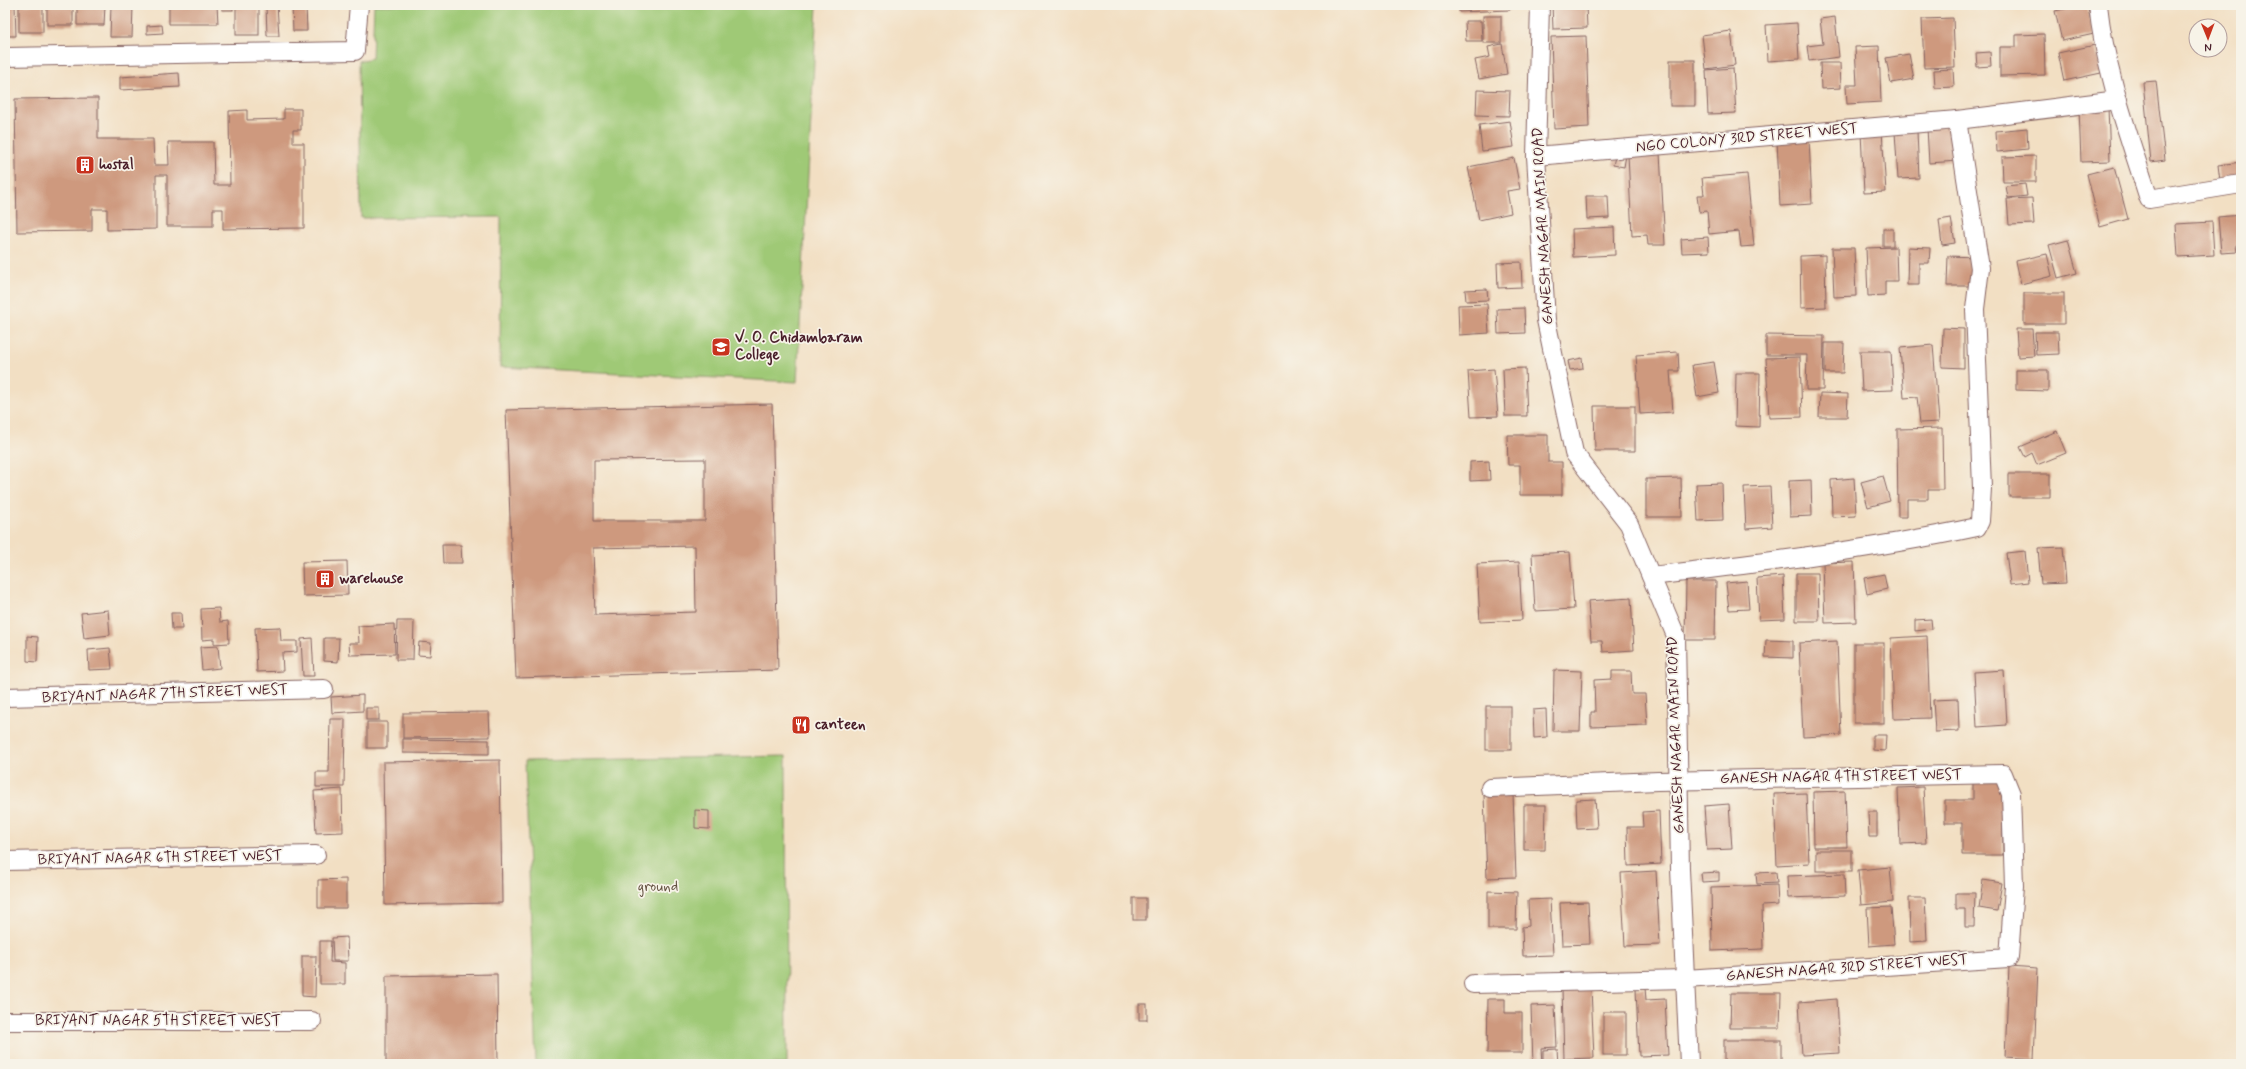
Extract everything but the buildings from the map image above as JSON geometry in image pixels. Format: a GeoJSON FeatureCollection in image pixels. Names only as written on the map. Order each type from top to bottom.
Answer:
{"type":"FeatureCollection","features":[{"type":"Feature","properties":{"kind":"street"},"geometry":{"type":"LineString","coordinates":[[5,57],[355,51],[359,5]]}},
{"type":"Feature","properties":{"kind":"street","name":"GANESH NAGAR MAIN ROAD"},"geometry":{"type":"LineString","coordinates":[[1540,5],[1536,156],[1546,320],[1574,453],[1629,524],[1676,636],[1678,781],[1689,1064]]}},
{"type":"Feature","properties":{"kind":"street"},"geometry":{"type":"LineString","coordinates":[[2098,5],[2100,24],[2118,100],[2149,198],[2241,184]]}},
{"type":"Feature","properties":{"kind":"street","name":"NGO COLONY 3RD STREET WEST"},"geometry":{"type":"LineString","coordinates":[[1536,156],[1957,120],[2118,100]]}},
{"type":"Feature","properties":{"kind":"street"},"geometry":{"type":"LineString","coordinates":[[1651,576],[1789,560],[1929,537],[1977,527],[1980,522],[1982,488],[1975,309],[1980,268],[1957,120]]}},
{"type":"Feature","properties":{"kind":"street","name":"BRIYANT NAGAR 7TH STREET WEST"},"geometry":{"type":"LineString","coordinates":[[5,697],[324,689]]}},
{"type":"Feature","properties":{"kind":"street","name":"GANESH NAGAR 4TH STREET WEST"},"geometry":{"type":"LineString","coordinates":[[1490,788],[1678,781],[2003,774],[2011,794],[2014,886],[2008,958]]}},
{"type":"Feature","properties":{"kind":"street","name":"BRIYANT NAGAR 6TH STREET WEST"},"geometry":{"type":"LineString","coordinates":[[5,861],[316,855]]}},
{"type":"Feature","properties":{"kind":"street","name":"GANESH NAGAR 3RD STREET WEST"},"geometry":{"type":"LineString","coordinates":[[1473,984],[1685,979],[2008,958]]}},
{"type":"Feature","properties":{"kind":"street","name":"BRIYANT NAGAR 5TH STREET WEST"},"geometry":{"type":"LineString","coordinates":[[5,1021],[312,1021]]}},
{"type":"Feature","properties":{"kind":"green space"},"geometry":{"type":"Polygon","coordinates":[[[374,5],[817,5],[797,382],[500,367],[501,217],[361,218],[359,61],[372,58],[374,5]]]}},
{"type":"Feature","properties":{"kind":"green space","name":"ground"},"geometry":{"type":"Polygon","coordinates":[[[786,756],[787,1064],[536,1064],[525,761],[786,756]]]}},
{"type":"Feature","properties":{"kind":"place","name":"hostal"},"geometry":{"type":"Point","coordinates":[85,165]}},
{"type":"Feature","properties":{"kind":"place","name":"V. O. Chidambaram College"},"geometry":{"type":"Point","coordinates":[721,347]}},
{"type":"Feature","properties":{"kind":"place","name":"warehouse"},"geometry":{"type":"Point","coordinates":[325,579]}},
{"type":"Feature","properties":{"kind":"place","name":"canteen"},"geometry":{"type":"Point","coordinates":[801,725]}}]}
